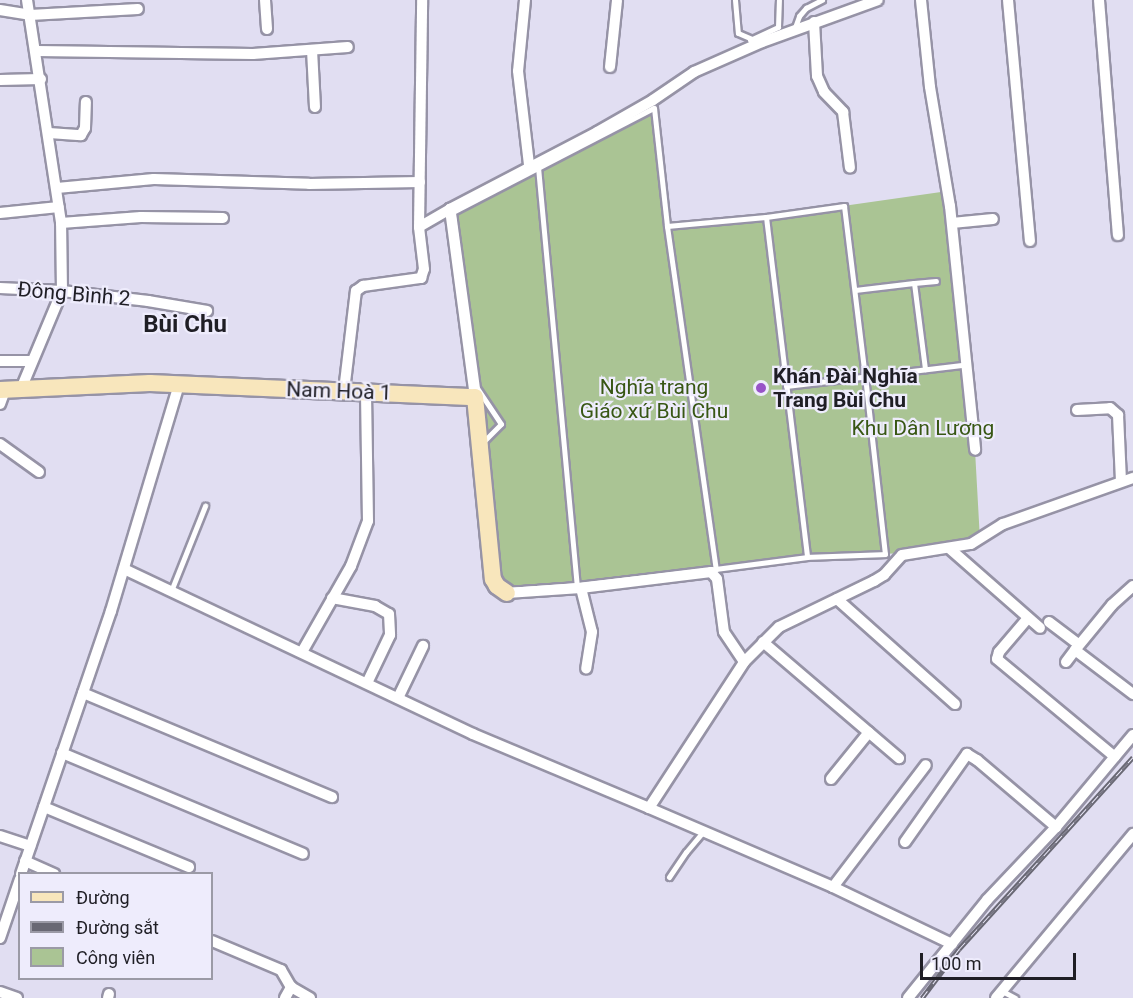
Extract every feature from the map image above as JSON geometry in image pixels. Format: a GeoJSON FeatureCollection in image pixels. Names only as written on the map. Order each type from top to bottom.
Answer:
{"type":"FeatureCollection","features":[{"type":"Feature","properties":{"kind":"street"},"geometry":{"type":"LineString","coordinates":[[7,393],[32,361],[62,291],[61,222],[57,188],[27,0]]}},
{"type":"Feature","properties":{"kind":"street"},"geometry":{"type":"LineString","coordinates":[[265,0],[267,29]]}},
{"type":"Feature","properties":{"kind":"street"},"geometry":{"type":"LineString","coordinates":[[344,391],[356,291],[363,286],[421,278],[424,269],[419,227],[422,0]]}},
{"type":"Feature","properties":{"kind":"street"},"geometry":{"type":"LineString","coordinates":[[525,0],[518,71],[534,166]]}},
{"type":"Feature","properties":{"kind":"street"},"geometry":{"type":"LineString","coordinates":[[610,67],[617,0]]}},
{"type":"Feature","properties":{"kind":"street"},"geometry":{"type":"LineString","coordinates":[[419,227],[652,100],[694,72],[762,42],[876,0]]}},
{"type":"Feature","properties":{"kind":"street"},"geometry":{"type":"LineString","coordinates":[[921,0],[930,87],[952,223],[975,450]]}},
{"type":"Feature","properties":{"kind":"street"},"geometry":{"type":"LineString","coordinates":[[1008,0],[1030,241]]}},
{"type":"Feature","properties":{"kind":"street"},"geometry":{"type":"LineString","coordinates":[[1100,0],[1118,235]]}},
{"type":"Feature","properties":{"kind":"street"},"geometry":{"type":"LineString","coordinates":[[0,10],[30,15],[138,9]]}},
{"type":"Feature","properties":{"kind":"street"},"geometry":{"type":"LineString","coordinates":[[814,22],[817,76],[824,92],[843,112],[850,168]]}},
{"type":"Feature","properties":{"kind":"street"},"geometry":{"type":"LineString","coordinates":[[36,51],[233,54],[348,47]]}},
{"type":"Feature","properties":{"kind":"street"},"geometry":{"type":"LineString","coordinates":[[312,50],[315,106]]}},
{"type":"Feature","properties":{"kind":"street"},"geometry":{"type":"LineString","coordinates":[[0,80],[41,79]]}},
{"type":"Feature","properties":{"kind":"street"},"geometry":{"type":"LineString","coordinates":[[49,133],[81,135],[85,128],[86,102]]}},
{"type":"Feature","properties":{"kind":"street"},"geometry":{"type":"LineString","coordinates":[[57,188],[154,179],[309,184],[420,182]]}},
{"type":"Feature","properties":{"kind":"street"},"geometry":{"type":"LineString","coordinates":[[0,213],[59,207]]}},
{"type":"Feature","properties":{"kind":"street"},"geometry":{"type":"LineString","coordinates":[[450,209],[475,397],[494,579],[497,586],[507,593],[714,573],[724,632],[744,662]]}},
{"type":"Feature","properties":{"kind":"street"},"geometry":{"type":"LineString","coordinates":[[61,222],[141,217],[224,218]]}},
{"type":"Feature","properties":{"kind":"street"},"geometry":{"type":"LineString","coordinates":[[952,223],[993,219]]}},
{"type":"Feature","properties":{"kind":"street","name":"Đông Bình 2"},"geometry":{"type":"LineString","coordinates":[[0,288],[62,291],[148,301],[207,311]]}},
{"type":"Feature","properties":{"kind":"street"},"geometry":{"type":"LineString","coordinates":[[0,361],[32,361]]}},
{"type":"Feature","properties":{"kind":"street"},"geometry":{"type":"LineString","coordinates":[[21,872],[124,570],[179,384]]}},
{"type":"Feature","properties":{"kind":"street","name":"Nam Hoà 1"},"geometry":{"type":"LineString","coordinates":[[7,393],[179,384],[475,397]]}},
{"type":"Feature","properties":{"kind":"street"},"geometry":{"type":"LineString","coordinates":[[302,652],[351,566],[368,521],[366,392]]}},
{"type":"Feature","properties":{"kind":"street"},"geometry":{"type":"LineString","coordinates":[[1077,410],[1110,408],[1118,415],[1122,481]]}},
{"type":"Feature","properties":{"kind":"street"},"geometry":{"type":"LineString","coordinates":[[0,444],[39,472]]}},
{"type":"Feature","properties":{"kind":"street"},"geometry":{"type":"LineString","coordinates":[[649,808],[744,662],[779,627],[884,574],[902,555],[971,544],[1003,524],[1133,478]]}},
{"type":"Feature","properties":{"kind":"street"},"geometry":{"type":"LineString","coordinates":[[949,548],[1028,618],[1045,625],[1076,647],[1133,694]]}},
{"type":"Feature","properties":{"kind":"street"},"geometry":{"type":"LineString","coordinates":[[124,570],[483,738],[833,887],[952,944]]}},
{"type":"Feature","properties":{"kind":"street"},"geometry":{"type":"LineString","coordinates":[[1066,662],[1112,605],[1133,586]]}},
{"type":"Feature","properties":{"kind":"street"},"geometry":{"type":"LineString","coordinates":[[579,587],[592,632],[586,669]]}},
{"type":"Feature","properties":{"kind":"street"},"geometry":{"type":"LineString","coordinates":[[332,598],[375,606],[389,614],[390,635],[367,683]]}},
{"type":"Feature","properties":{"kind":"street"},"geometry":{"type":"LineString","coordinates":[[837,599],[955,704]]}},
{"type":"Feature","properties":{"kind":"street"},"geometry":{"type":"LineString","coordinates":[[1028,618],[999,652],[997,659],[1115,757]]}},
{"type":"Feature","properties":{"kind":"street"},"geometry":{"type":"LineString","coordinates":[[763,642],[899,758]]}},
{"type":"Feature","properties":{"kind":"street"},"geometry":{"type":"LineString","coordinates":[[398,698],[423,646]]}},
{"type":"Feature","properties":{"kind":"street"},"geometry":{"type":"LineString","coordinates":[[83,693],[332,797]]}},
{"type":"Feature","properties":{"kind":"street"},"geometry":{"type":"LineString","coordinates":[[831,779],[869,732]]}},
{"type":"Feature","properties":{"kind":"street"},"geometry":{"type":"LineString","coordinates":[[908,998],[987,900],[1056,827],[1133,735]]}},
{"type":"Feature","properties":{"kind":"street"},"geometry":{"type":"LineString","coordinates":[[62,753],[303,854]]}},
{"type":"Feature","properties":{"kind":"street"},"geometry":{"type":"LineString","coordinates":[[905,842],[966,754],[977,760],[1056,827]]}},
{"type":"Feature","properties":{"kind":"street"},"geometry":{"type":"LineString","coordinates":[[833,887],[926,765]]}},
{"type":"Feature","properties":{"kind":"street"},"geometry":{"type":"LineString","coordinates":[[44,807],[189,867]]}},
{"type":"Feature","properties":{"kind":"street"},"geometry":{"type":"LineString","coordinates":[[999,994],[1133,834]]}},
{"type":"Feature","properties":{"kind":"street"},"geometry":{"type":"LineString","coordinates":[[0,836],[30,846]]}},
{"type":"Feature","properties":{"kind":"street"},"geometry":{"type":"LineString","coordinates":[[25,861],[52,872]]}},
{"type":"Feature","properties":{"kind":"street"},"geometry":{"type":"LineString","coordinates":[[0,938],[18,885]]}},
{"type":"Feature","properties":{"kind":"street"},"geometry":{"type":"LineString","coordinates":[[213,941],[281,970],[291,987],[310,998]]}},
{"type":"Feature","properties":{"kind":"street"},"geometry":{"type":"LineString","coordinates":[[285,998],[291,987]]}},
{"type":"Feature","properties":{"kind":"street"},"geometry":{"type":"LineString","coordinates":[[0,992],[17,998]]}},
{"type":"Feature","properties":{"kind":"lane"},"geometry":{"type":"LineString","coordinates":[[735,0],[736,28],[741,35],[750,40],[762,42]]}},
{"type":"Feature","properties":{"kind":"lane"},"geometry":{"type":"LineString","coordinates":[[750,40],[778,27],[779,0]]}},
{"type":"Feature","properties":{"kind":"lane"},"geometry":{"type":"LineString","coordinates":[[794,31],[799,16],[822,0]]}},
{"type":"Feature","properties":{"kind":"lane"},"geometry":{"type":"LineString","coordinates":[[667,226],[766,217],[844,206],[885,554],[807,556],[716,569],[579,587],[508,590],[495,578],[484,441],[501,424],[477,388],[453,212],[534,166],[654,108],[667,226],[716,569]]}},
{"type":"Feature","properties":{"kind":"lane"},"geometry":{"type":"LineString","coordinates":[[534,166],[579,587]]}},
{"type":"Feature","properties":{"kind":"lane"},"geometry":{"type":"LineString","coordinates":[[766,217],[807,556]]}},
{"type":"Feature","properties":{"kind":"lane"},"geometry":{"type":"LineString","coordinates":[[855,290],[936,281]]}},
{"type":"Feature","properties":{"kind":"lane"},"geometry":{"type":"LineString","coordinates":[[914,283],[925,369]]}},
{"type":"Feature","properties":{"kind":"lane"},"geometry":{"type":"LineString","coordinates":[[786,386],[962,365]]}},
{"type":"Feature","properties":{"kind":"lane"},"geometry":{"type":"LineString","coordinates":[[170,592],[205,506]]}},
{"type":"Feature","properties":{"kind":"lane"},"geometry":{"type":"LineString","coordinates":[[669,877],[704,831]]}},
{"type":"Feature","properties":{"kind":"lane"},"geometry":{"type":"LineString","coordinates":[[999,994],[1015,998]]}},
{"type":"Feature","properties":{"kind":"green space","name":"Nghĩa trang Giáo xứ Bùi Chu"},"geometry":{"type":"Polygon","coordinates":[[[653,100],[669,223],[766,217],[948,191],[975,450],[980,540],[907,553],[803,557],[507,593],[493,579],[450,209],[653,100]]]}},
{"type":"Feature","properties":{"kind":"railway"},"geometry":{"type":"LineString","coordinates":[[922,998],[959,949],[1133,757]]}},
{"type":"Feature","properties":{"kind":"place","name":"Khán Đài Nghĩa Trang Bùi Chu"},"geometry":{"type":"Point","coordinates":[761,388]}},
{"type":"Feature","properties":{"kind":"district","name":"Bùi Chu"},"geometry":{"type":"Point","coordinates":[185,325]}},
{"type":"Feature","properties":{"kind":"park label","name":"Khu Dân Lương"},"geometry":{"type":"Point","coordinates":[923,428]}}]}
